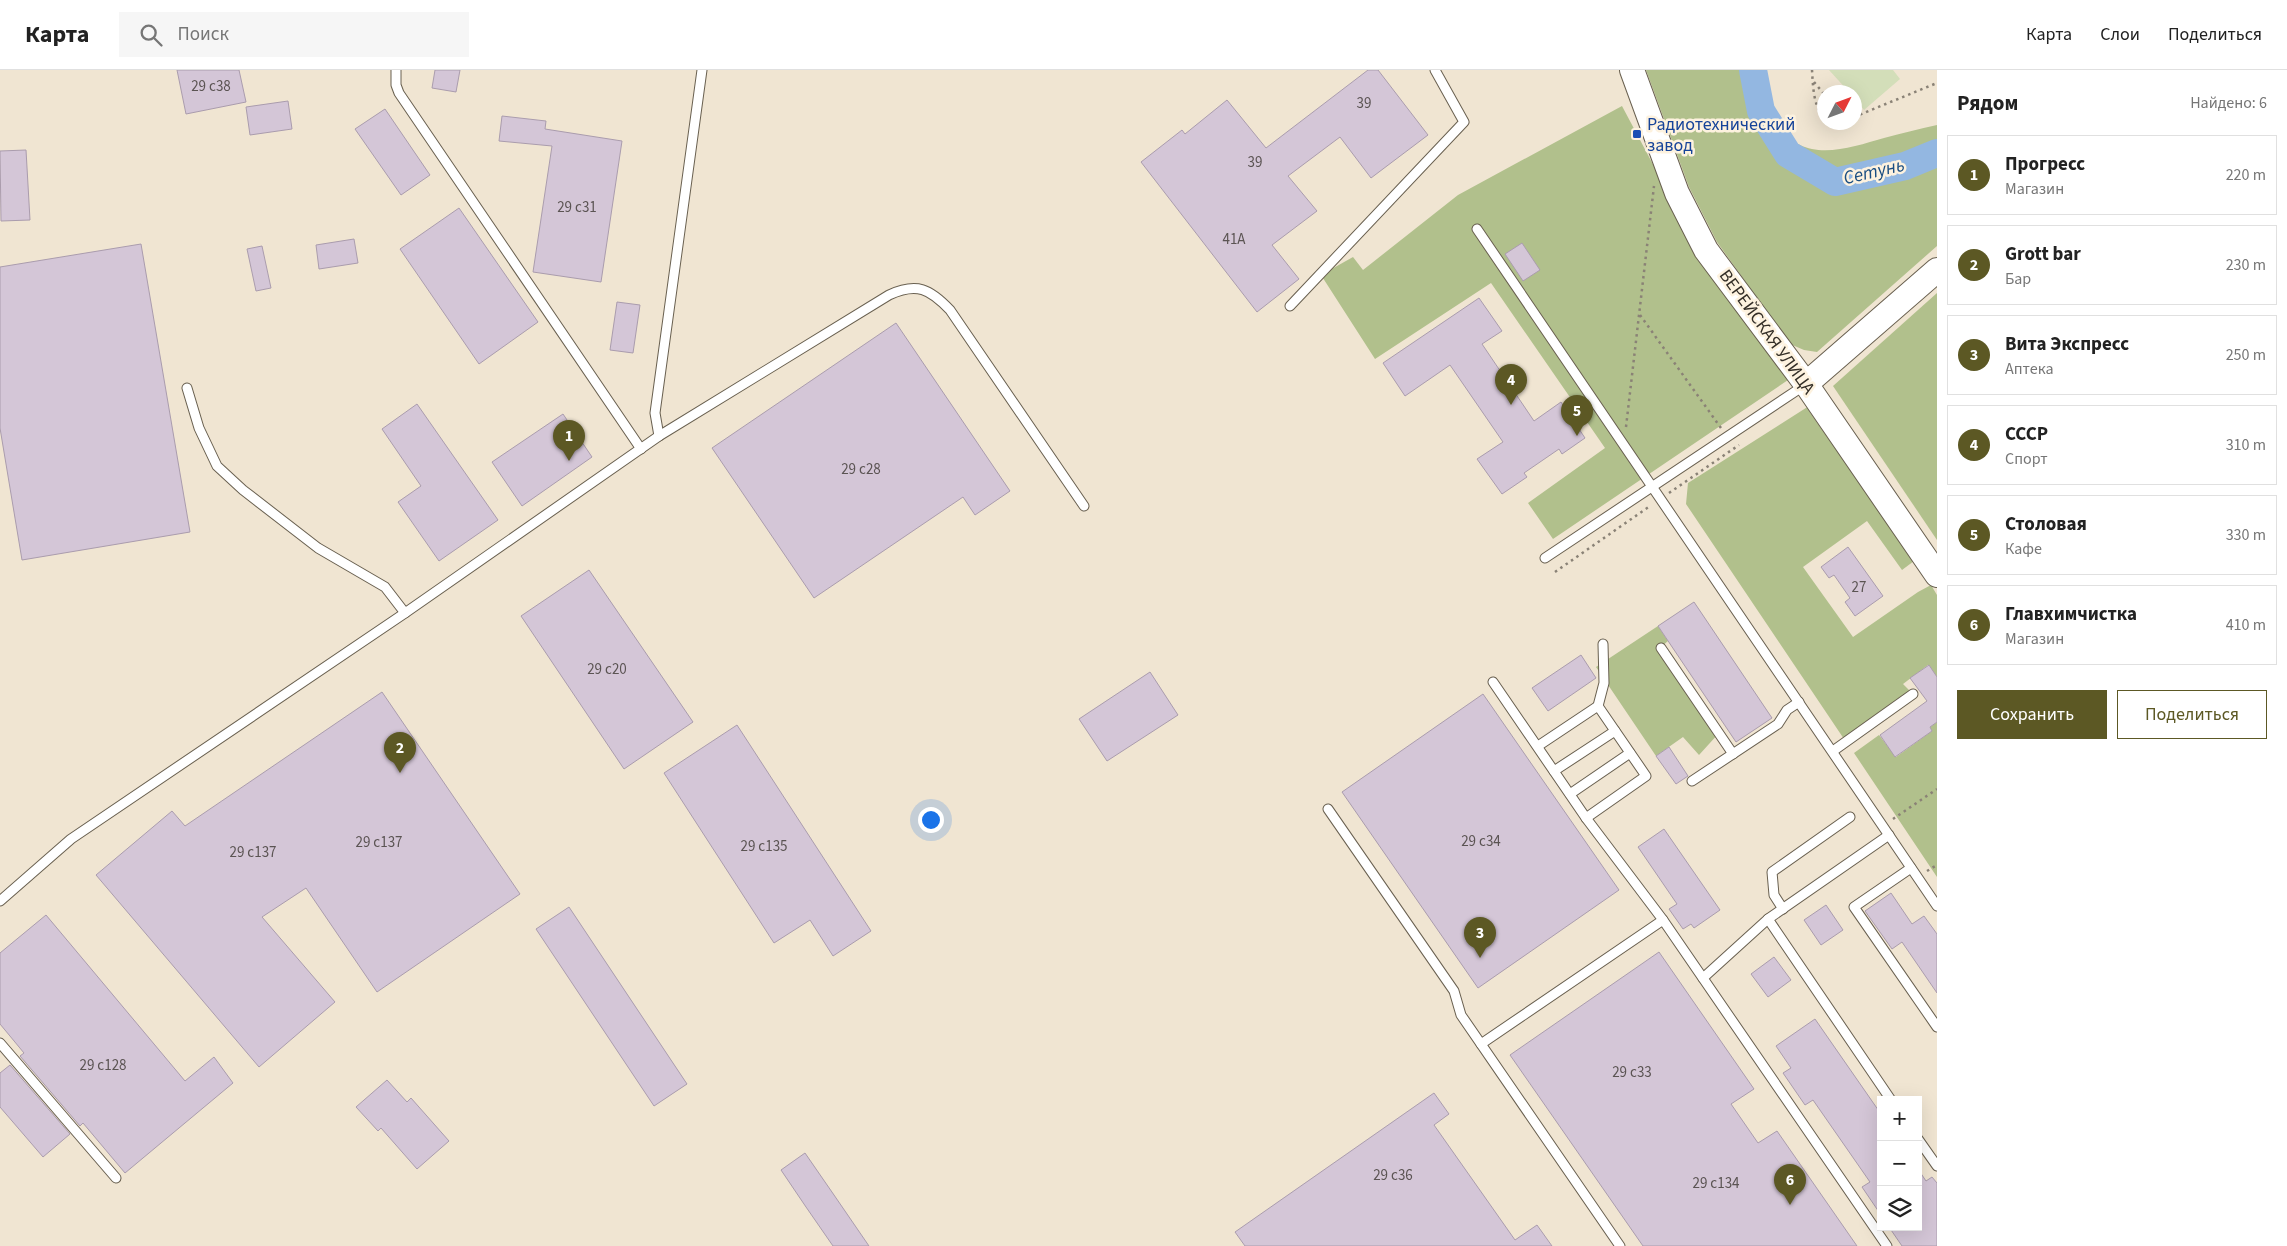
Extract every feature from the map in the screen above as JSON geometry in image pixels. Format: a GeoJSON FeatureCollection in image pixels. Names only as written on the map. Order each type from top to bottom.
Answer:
{"type":"FeatureCollection","features":[{"type":"Feature","properties":{"kind":"street","name":"ВЕРЕЙСКАЯ УЛИЦА"},"geometry":{"type":"LineString","coordinates":[[1632,70],[1677,193],[1706,250],[1806,384],[1937,575]]}},
{"type":"Feature","properties":{"kind":"street"},"geometry":{"type":"LineString","coordinates":[[1806,384],[1937,270]]}},
{"type":"Feature","properties":{"kind":"lane"},"geometry":{"type":"LineString","coordinates":[[396,70],[396,85],[399,93],[641,449]]}},
{"type":"Feature","properties":{"kind":"lane"},"geometry":{"type":"LineString","coordinates":[[659,436],[655,412],[702,70]]}},
{"type":"Feature","properties":{"kind":"lane"},"geometry":{"type":"LineString","coordinates":[[1290,306],[1464,122],[1435,70]]}},
{"type":"Feature","properties":{"kind":"lane"},"geometry":{"type":"LineString","coordinates":[[1477,229],[1937,906]]}},
{"type":"Feature","properties":{"kind":"lane"},"geometry":{"type":"LineString","coordinates":[[0,901],[71,839],[405,613],[659,436],[889,295],[906,287],[922,289],[938,297],[950,310],[1084,506]]}},
{"type":"Feature","properties":{"kind":"lane"},"geometry":{"type":"LineString","coordinates":[[1545,558],[1806,384]]}},
{"type":"Feature","properties":{"kind":"lane"},"geometry":{"type":"LineString","coordinates":[[187,388],[199,428],[217,466],[243,490],[318,548],[385,586],[405,613]]}},
{"type":"Feature","properties":{"kind":"lane"},"geometry":{"type":"LineString","coordinates":[[1538,746],[1598,706],[1604,684],[1603,644]]}},
{"type":"Feature","properties":{"kind":"lane"},"geometry":{"type":"LineString","coordinates":[[1661,648],[1733,754]]}},
{"type":"Feature","properties":{"kind":"lane"},"geometry":{"type":"LineString","coordinates":[[1493,682],[1586,818],[1703,978],[1887,1246]]}},
{"type":"Feature","properties":{"kind":"lane"},"geometry":{"type":"LineString","coordinates":[[1833,752],[1912,694]]}},
{"type":"Feature","properties":{"kind":"lane"},"geometry":{"type":"LineString","coordinates":[[1692,782],[1778,724],[1787,710],[1799,702]]}},
{"type":"Feature","properties":{"kind":"lane"},"geometry":{"type":"LineString","coordinates":[[1586,818],[1646,776],[1598,706]]}},
{"type":"Feature","properties":{"kind":"lane"},"geometry":{"type":"LineString","coordinates":[[1554,771],[1615,731]]}},
{"type":"Feature","properties":{"kind":"lane"},"geometry":{"type":"LineString","coordinates":[[1570,794],[1630,753]]}},
{"type":"Feature","properties":{"kind":"lane"},"geometry":{"type":"LineString","coordinates":[[1328,809],[1454,991],[1461,1015],[1620,1246]]}},
{"type":"Feature","properties":{"kind":"lane"},"geometry":{"type":"LineString","coordinates":[[1783,909],[1774,895],[1772,872],[1850,817]]}},
{"type":"Feature","properties":{"kind":"lane"},"geometry":{"type":"LineString","coordinates":[[1703,978],[1768,919],[1889,835]]}},
{"type":"Feature","properties":{"kind":"lane"},"geometry":{"type":"LineString","coordinates":[[1911,868],[1854,907],[1937,1027]]}},
{"type":"Feature","properties":{"kind":"lane"},"geometry":{"type":"LineString","coordinates":[[1768,919],[1889,1096]]}},
{"type":"Feature","properties":{"kind":"lane"},"geometry":{"type":"LineString","coordinates":[[1481,1044],[1662,920]]}},
{"type":"Feature","properties":{"kind":"lane"},"geometry":{"type":"LineString","coordinates":[[0,1043],[116,1178]]}},
{"type":"Feature","properties":{"kind":"lane"},"geometry":{"type":"LineString","coordinates":[[1919,1141],[1937,1166]]}},
{"type":"Feature","properties":{"kind":"path"},"geometry":{"type":"LineString","coordinates":[[1812,70],[1817,102]]}},
{"type":"Feature","properties":{"kind":"path"},"geometry":{"type":"LineString","coordinates":[[1813,81],[1817,86]]}},
{"type":"Feature","properties":{"kind":"path"},"geometry":{"type":"LineString","coordinates":[[1862,114],[1937,83]]}},
{"type":"Feature","properties":{"kind":"path"},"geometry":{"type":"LineString","coordinates":[[1624,443],[1654,185]]}},
{"type":"Feature","properties":{"kind":"path"},"geometry":{"type":"LineString","coordinates":[[1639,314],[1727,438]]}},
{"type":"Feature","properties":{"kind":"path"},"geometry":{"type":"LineString","coordinates":[[1883,826],[1937,789]]}},
{"type":"Feature","properties":{"kind":"green space"},"geometry":{"type":"Polygon","coordinates":[[[1646,70],[1760,70],[1770,105],[1779,125],[1789,137],[1801,145],[1814,149],[1842,149],[1937,125],[1937,246],[1817,352],[1804,350],[1790,344],[1717,242],[1689,187],[1646,70]]]}},
{"type":"Feature","properties":{"kind":"green space"},"geometry":{"type":"Polygon","coordinates":[[[1829,70],[1893,70],[1900,79],[1864,110],[1862,108],[1862,85],[1843,85],[1829,70]]]}},
{"type":"Feature","properties":{"kind":"green space"},"geometry":{"type":"Polygon","coordinates":[[[1622,106],[1700,253],[1788,380],[1553,539],[1528,503],[1605,448],[1491,283],[1375,359],[1321,275],[1353,257],[1363,270],[1458,195],[1622,106]]]}},
{"type":"Feature","properties":{"kind":"green space"},"geometry":{"type":"Polygon","coordinates":[[[1937,293],[1937,540],[1833,386],[1937,293]]]}},
{"type":"Feature","properties":{"kind":"green space"},"geometry":{"type":"Polygon","coordinates":[[[1809,406],[1809,411],[1914,561],[1902,570],[1867,521],[1803,567],[1853,637],[1931,585],[1937,595],[1937,677],[1928,665],[1903,684],[1913,694],[1846,742],[1686,504],[1688,483],[1809,406]]]}},
{"type":"Feature","properties":{"kind":"green space"},"geometry":{"type":"Polygon","coordinates":[[[1658,626],[1668,641],[1661,647],[1719,733],[1699,755],[1683,737],[1656,756],[1596,667],[1658,626]]]}},
{"type":"Feature","properties":{"kind":"green space"},"geometry":{"type":"Polygon","coordinates":[[[1937,722],[1937,877],[1854,753],[1879,735],[1896,757],[1932,731],[1930,727],[1937,722]]]}},
{"type":"Feature","properties":{"kind":"building"},"geometry":{"type":"Polygon","coordinates":[[[177,70],[239,70],[246,102],[186,114],[177,70]]]}},
{"type":"Feature","properties":{"kind":"building"},"geometry":{"type":"Polygon","coordinates":[[[435,70],[460,70],[456,92],[432,88],[435,70]]]}},
{"type":"Feature","properties":{"kind":"building"},"geometry":{"type":"Polygon","coordinates":[[[1368,70],[1378,70],[1428,135],[1371,178],[1340,137],[1288,176],[1317,211],[1272,245],[1299,279],[1257,312],[1141,162],[1182,130],[1185,134],[1227,100],[1266,148],[1368,70]]]}},
{"type":"Feature","properties":{"kind":"building"},"geometry":{"type":"Polygon","coordinates":[[[288,101],[292,129],[250,135],[246,107],[288,101]]]}},
{"type":"Feature","properties":{"kind":"building"},"geometry":{"type":"Polygon","coordinates":[[[385,109],[430,175],[401,195],[355,129],[385,109]]]}},
{"type":"Feature","properties":{"kind":"building"},"geometry":{"type":"Polygon","coordinates":[[[502,116],[546,121],[545,129],[622,141],[601,282],[533,272],[552,146],[499,141],[502,116]]]}},
{"type":"Feature","properties":{"kind":"building"},"geometry":{"type":"Polygon","coordinates":[[[26,150],[30,220],[1,221],[0,151],[26,150]]]}},
{"type":"Feature","properties":{"kind":"building"},"geometry":{"type":"Polygon","coordinates":[[[459,208],[538,322],[479,364],[400,249],[459,208]]]}},
{"type":"Feature","properties":{"kind":"building"},"geometry":{"type":"Polygon","coordinates":[[[354,239],[358,263],[319,269],[316,245],[354,239]]]}},
{"type":"Feature","properties":{"kind":"building"},"geometry":{"type":"Polygon","coordinates":[[[1522,243],[1540,270],[1523,281],[1505,254],[1522,243]]]}},
{"type":"Feature","properties":{"kind":"building"},"geometry":{"type":"Polygon","coordinates":[[[141,244],[190,532],[22,560],[0,428],[0,267],[141,244]]]}},
{"type":"Feature","properties":{"kind":"building"},"geometry":{"type":"Polygon","coordinates":[[[262,246],[271,288],[256,291],[247,249],[262,246]]]}},
{"type":"Feature","properties":{"kind":"building"},"geometry":{"type":"Polygon","coordinates":[[[1479,298],[1502,331],[1482,344],[1534,421],[1561,402],[1585,438],[1562,454],[1559,449],[1524,473],[1527,477],[1502,494],[1477,459],[1503,442],[1450,365],[1405,396],[1383,363],[1479,298]]]}},
{"type":"Feature","properties":{"kind":"building"},"geometry":{"type":"Polygon","coordinates":[[[617,302],[640,305],[633,353],[610,350],[617,302]]]}},
{"type":"Feature","properties":{"kind":"building"},"geometry":{"type":"Polygon","coordinates":[[[896,323],[1010,491],[975,515],[963,497],[814,598],[712,448],[896,323]]]}},
{"type":"Feature","properties":{"kind":"building"},"geometry":{"type":"Polygon","coordinates":[[[417,404],[498,520],[439,561],[398,502],[421,486],[382,429],[417,404]]]}},
{"type":"Feature","properties":{"kind":"building"},"geometry":{"type":"Polygon","coordinates":[[[563,414],[592,457],[522,506],[492,462],[563,414]]]}},
{"type":"Feature","properties":{"kind":"building"},"geometry":{"type":"Polygon","coordinates":[[[1848,547],[1883,596],[1855,616],[1845,602],[1850,598],[1834,575],[1829,578],[1821,567],[1848,547]]]}},
{"type":"Feature","properties":{"kind":"building"},"geometry":{"type":"Polygon","coordinates":[[[589,570],[693,722],[624,769],[521,616],[589,570]]]}},
{"type":"Feature","properties":{"kind":"building"},"geometry":{"type":"Polygon","coordinates":[[[1694,602],[1772,718],[1736,742],[1658,626],[1694,602]]]}},
{"type":"Feature","properties":{"kind":"building"},"geometry":{"type":"Polygon","coordinates":[[[1581,655],[1596,678],[1548,711],[1532,688],[1581,655]]]}},
{"type":"Feature","properties":{"kind":"building"},"geometry":{"type":"Polygon","coordinates":[[[1929,665],[1937,677],[1937,722],[1930,727],[1932,731],[1895,757],[1880,735],[1927,701],[1910,678],[1929,665]]]}},
{"type":"Feature","properties":{"kind":"building"},"geometry":{"type":"Polygon","coordinates":[[[1150,672],[1178,715],[1107,761],[1079,719],[1150,672]]]}},
{"type":"Feature","properties":{"kind":"building"},"geometry":{"type":"Polygon","coordinates":[[[382,692],[520,894],[377,992],[306,888],[262,917],[335,1002],[259,1067],[96,875],[172,811],[185,826],[382,692]]]}},
{"type":"Feature","properties":{"kind":"building"},"geometry":{"type":"Polygon","coordinates":[[[1483,694],[1619,890],[1478,988],[1342,792],[1483,694]]]}},
{"type":"Feature","properties":{"kind":"building"},"geometry":{"type":"Polygon","coordinates":[[[737,725],[871,931],[833,956],[810,920],[774,943],[664,773],[737,725]]]}},
{"type":"Feature","properties":{"kind":"building"},"geometry":{"type":"Polygon","coordinates":[[[1669,747],[1688,776],[1676,784],[1656,756],[1669,747]]]}},
{"type":"Feature","properties":{"kind":"building"},"geometry":{"type":"Polygon","coordinates":[[[1664,829],[1720,910],[1694,928],[1691,924],[1683,929],[1669,909],[1677,904],[1638,847],[1664,829]]]}},
{"type":"Feature","properties":{"kind":"building"},"geometry":{"type":"Polygon","coordinates":[[[1891,893],[1912,924],[1924,916],[1937,934],[1937,993],[1902,942],[1892,949],[1865,911],[1891,893]]]}},
{"type":"Feature","properties":{"kind":"building"},"geometry":{"type":"Polygon","coordinates":[[[1826,905],[1843,930],[1821,945],[1804,920],[1826,905]]]}},
{"type":"Feature","properties":{"kind":"building"},"geometry":{"type":"Polygon","coordinates":[[[569,907],[687,1084],[654,1106],[536,929],[569,907]]]}},
{"type":"Feature","properties":{"kind":"building"},"geometry":{"type":"Polygon","coordinates":[[[46,915],[185,1081],[214,1057],[233,1083],[125,1173],[83,1123],[80,1126],[20,1056],[24,1053],[0,1024],[0,953],[46,915]]]}},
{"type":"Feature","properties":{"kind":"building"},"geometry":{"type":"Polygon","coordinates":[[[1659,952],[1754,1089],[1731,1104],[1758,1143],[1777,1131],[1857,1246],[1643,1246],[1510,1055],[1659,952]]]}},
{"type":"Feature","properties":{"kind":"building"},"geometry":{"type":"Polygon","coordinates":[[[1774,957],[1791,980],[1768,997],[1751,974],[1774,957]]]}},
{"type":"Feature","properties":{"kind":"building"},"geometry":{"type":"Polygon","coordinates":[[[1815,1019],[1877,1108],[1877,1209],[1862,1187],[1870,1182],[1813,1100],[1805,1105],[1783,1073],[1791,1068],[1776,1046],[1815,1019]]]}},
{"type":"Feature","properties":{"kind":"building"},"geometry":{"type":"Polygon","coordinates":[[[10,1065],[70,1134],[43,1157],[0,1107],[0,1073],[10,1065]]]}},
{"type":"Feature","properties":{"kind":"building"},"geometry":{"type":"Polygon","coordinates":[[[387,1080],[407,1102],[411,1098],[449,1141],[417,1169],[381,1128],[378,1131],[356,1107],[387,1080]]]}},
{"type":"Feature","properties":{"kind":"building"},"geometry":{"type":"Polygon","coordinates":[[[1434,1093],[1449,1114],[1434,1125],[1515,1240],[1537,1225],[1552,1246],[1245,1246],[1235,1232],[1434,1093]]]}},
{"type":"Feature","properties":{"kind":"building"},"geometry":{"type":"Polygon","coordinates":[[[805,1153],[869,1246],[833,1246],[806,1207],[781,1170],[805,1153]]]}},
{"type":"Feature","properties":{"kind":"building"},"geometry":{"type":"Polygon","coordinates":[[[1922,1175],[1926,1181],[1932,1177],[1937,1183],[1937,1246],[1902,1246],[1892,1231],[1922,1231],[1922,1175]]]}},
{"type":"Feature","properties":{"kind":"waterway","name":"Сетунь"},"geometry":{"type":"LineString","coordinates":[[1753,70],[1761,111],[1788,154],[1835,182],[1905,166],[1937,153]]}},
{"type":"Feature","properties":{"kind":"place","name":"Радиотехнический завод"},"geometry":{"type":"Point","coordinates":[1637,134]}},
{"type":"Feature","properties":{"kind":"place","name":"СССР"},"geometry":{"type":"Point","coordinates":[1511,405]}},
{"type":"Feature","properties":{"kind":"place","name":"Столовая"},"geometry":{"type":"Point","coordinates":[1577,436]}},
{"type":"Feature","properties":{"kind":"place","name":"Прогресс"},"geometry":{"type":"Point","coordinates":[569,461]}},
{"type":"Feature","properties":{"kind":"place","name":"Grott bar"},"geometry":{"type":"Point","coordinates":[400,773]}},
{"type":"Feature","properties":{"kind":"place","name":"Вита Экспресс"},"geometry":{"type":"Point","coordinates":[1480,958]}},
{"type":"Feature","properties":{"kind":"place","name":"Главхимчистка"},"geometry":{"type":"Point","coordinates":[1790,1205]}}]}
